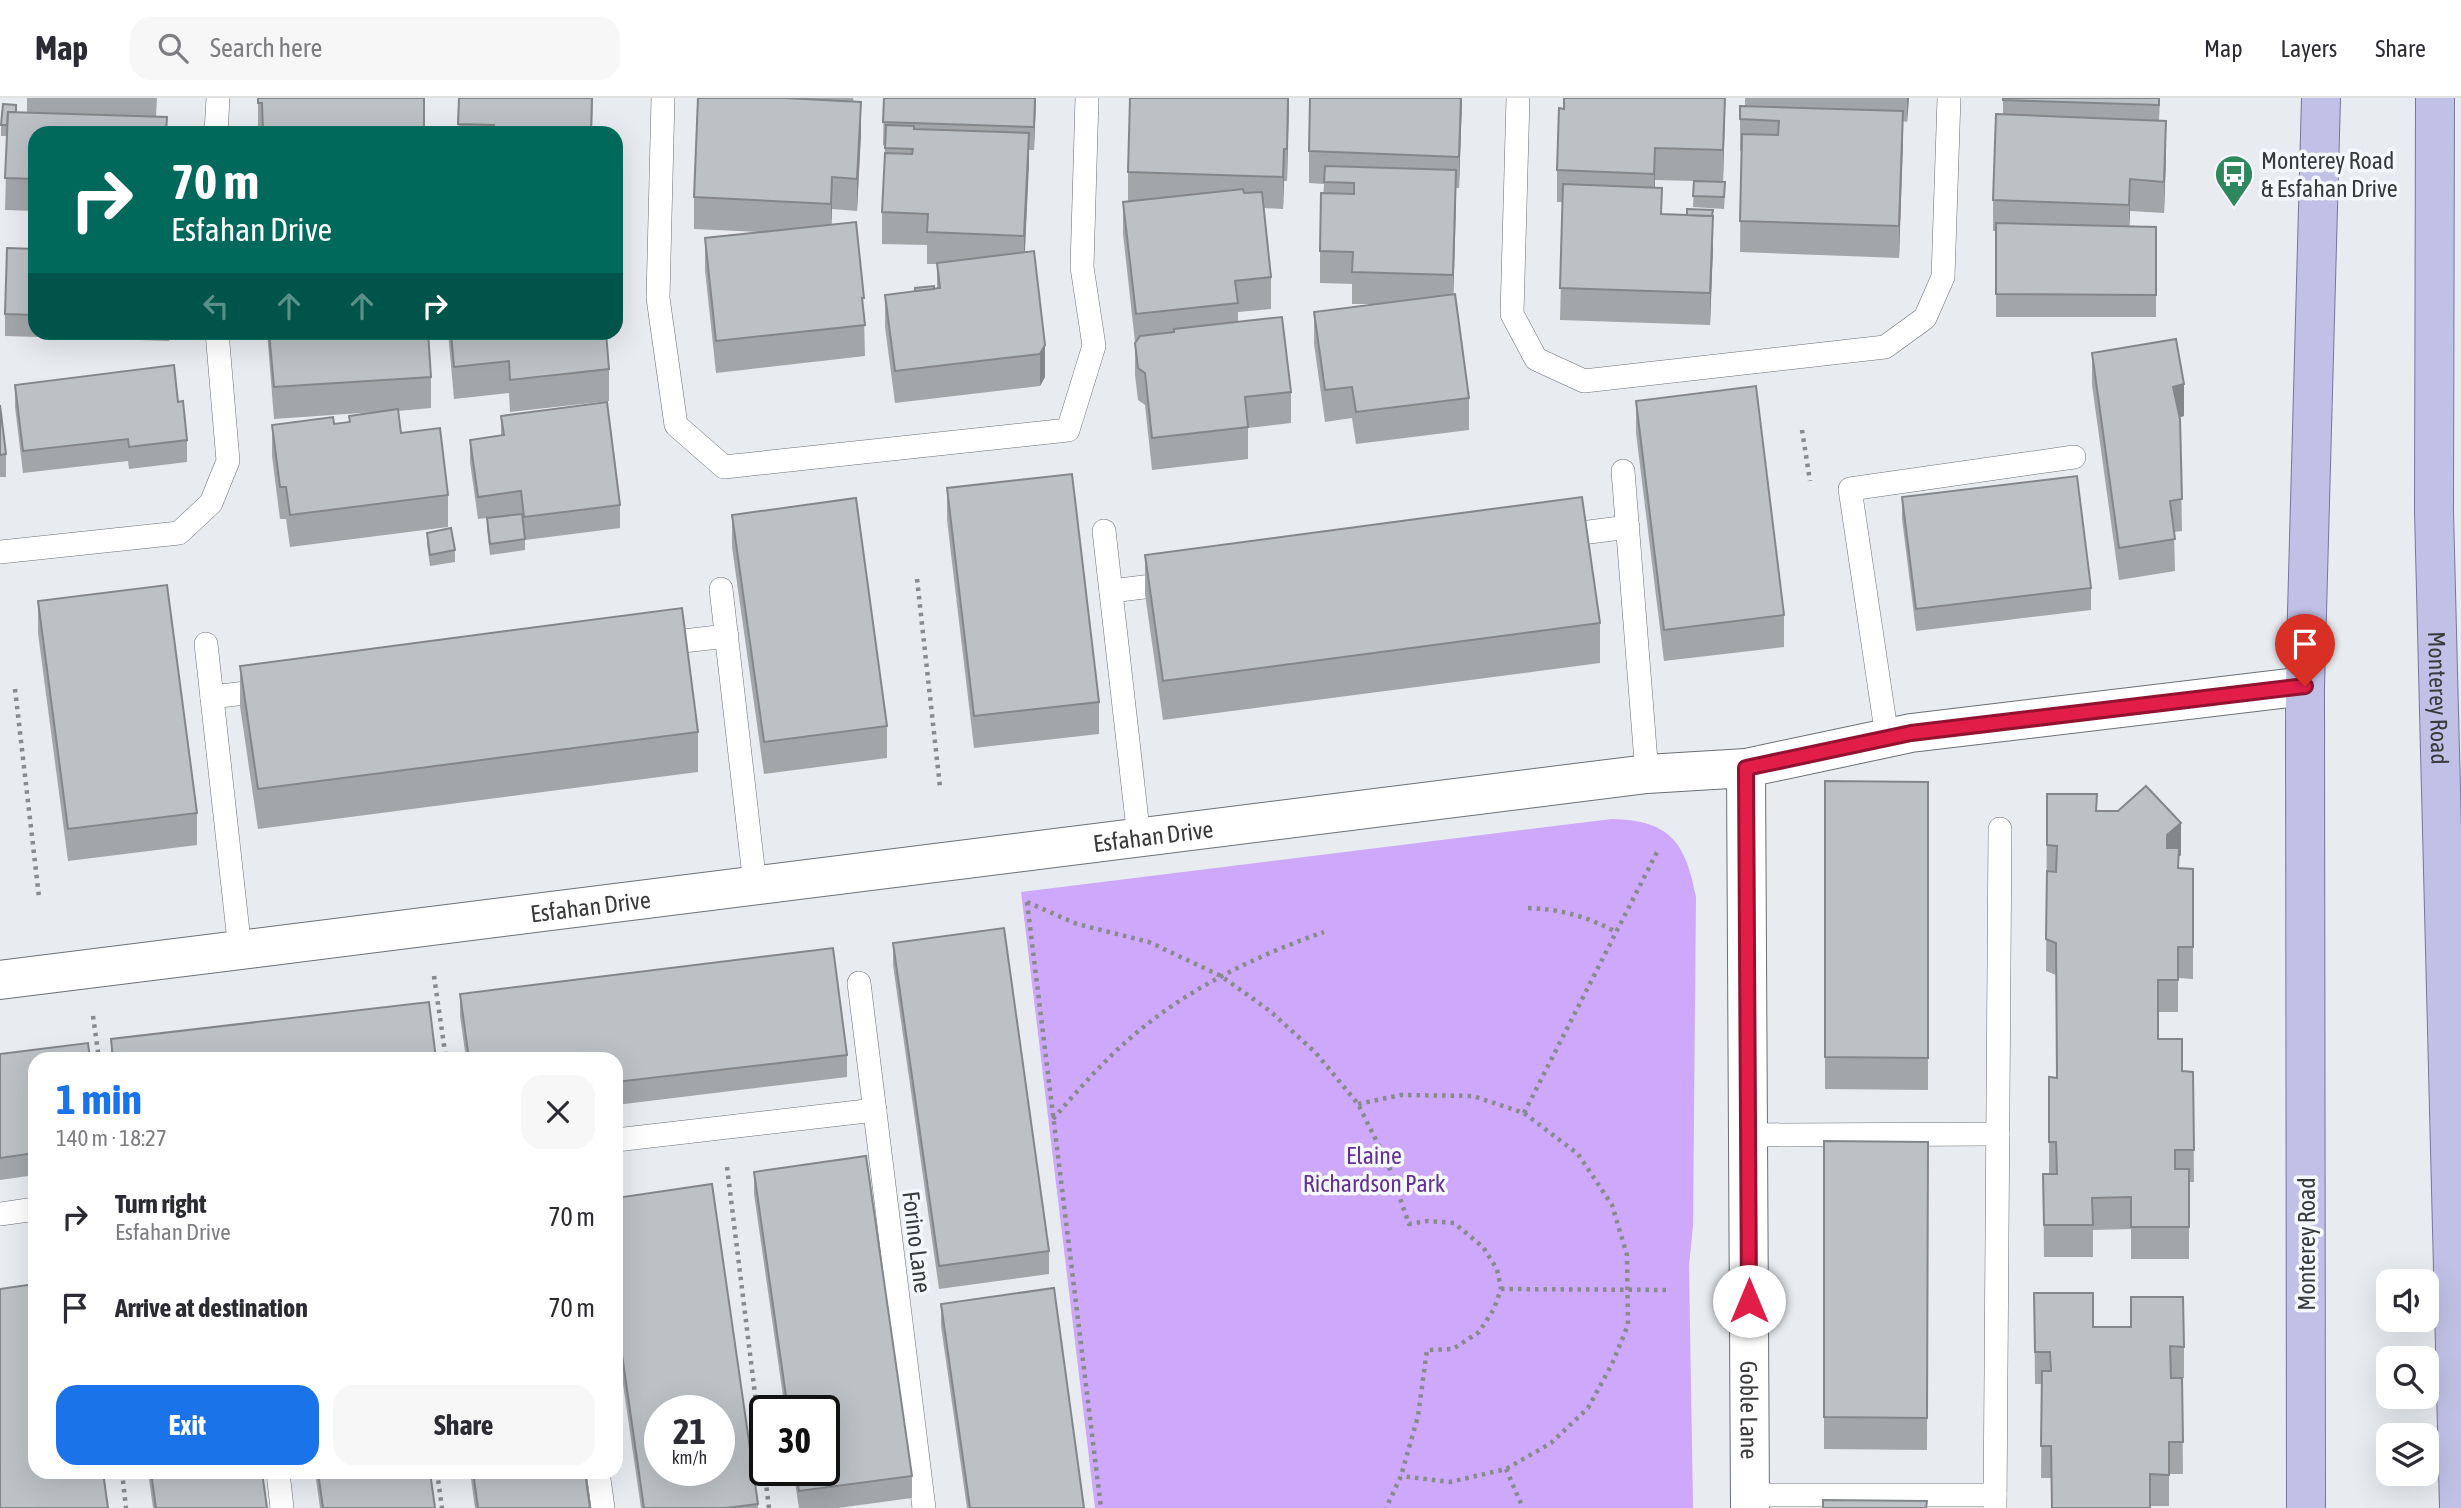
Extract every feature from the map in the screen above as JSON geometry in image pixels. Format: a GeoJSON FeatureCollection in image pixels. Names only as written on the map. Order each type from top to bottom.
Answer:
{"type":"FeatureCollection","features":[{"type":"Feature","properties":{"kind":"main road","name":"Monterey Road"},"geometry":{"type":"LineString","coordinates":[[2306,1508],[2305,686],[2321,98]]}},
{"type":"Feature","properties":{"kind":"main road","name":"Monterey Road"},"geometry":{"type":"LineString","coordinates":[[2435,98],[2434,511],[2459,1489]]}},
{"type":"Feature","properties":{"kind":"street","name":"Esfahan Drive"},"geometry":{"type":"LineString","coordinates":[[0,980],[1647,774],[1746,768],[1887,737],[2305,686]]}},
{"type":"Feature","properties":{"kind":"street","name":"Goble Lane"},"geometry":{"type":"LineString","coordinates":[[1746,768],[1750,1502]]}},
{"type":"Feature","properties":{"kind":"lane"},"geometry":{"type":"LineString","coordinates":[[216,126],[218,98]]}},
{"type":"Feature","properties":{"kind":"lane"},"geometry":{"type":"LineString","coordinates":[[663,98],[658,298],[676,425],[724,467],[1069,430],[1094,346],[1082,267],[1087,98]]}},
{"type":"Feature","properties":{"kind":"lane"},"geometry":{"type":"LineString","coordinates":[[1517,98],[1512,314],[1535,359],[1584,381],[1885,347],[1926,318],[1943,277],[1949,98]]}},
{"type":"Feature","properties":{"kind":"lane"},"geometry":{"type":"LineString","coordinates":[[0,552],[179,533],[211,503],[228,461],[218,340]]}},
{"type":"Feature","properties":{"kind":"lane"},"geometry":{"type":"LineString","coordinates":[[1887,737],[1850,489],[2074,457]]}},
{"type":"Feature","properties":{"kind":"lane"},"geometry":{"type":"LineString","coordinates":[[1623,471],[1647,774]]}},
{"type":"Feature","properties":{"kind":"lane"},"geometry":{"type":"LineString","coordinates":[[1533,539],[1628,527]]}},
{"type":"Feature","properties":{"kind":"lane"},"geometry":{"type":"LineString","coordinates":[[1104,531],[1139,838]]}},
{"type":"Feature","properties":{"kind":"lane"},"geometry":{"type":"LineString","coordinates":[[1111,591],[1193,581]]}},
{"type":"Feature","properties":{"kind":"lane"},"geometry":{"type":"LineString","coordinates":[[721,589],[755,886]]}},
{"type":"Feature","properties":{"kind":"lane"},"geometry":{"type":"LineString","coordinates":[[632,647],[727,636]]}},
{"type":"Feature","properties":{"kind":"lane"},"geometry":{"type":"LineString","coordinates":[[206,644],[240,950]]}},
{"type":"Feature","properties":{"kind":"lane"},"geometry":{"type":"LineString","coordinates":[[212,697],[293,687]]}},
{"type":"Feature","properties":{"kind":"lane"},"geometry":{"type":"LineString","coordinates":[[1750,1502],[1995,1502],[2000,829]]}},
{"type":"Feature","properties":{"kind":"lane","name":"Forino Lane"},"geometry":{"type":"LineString","coordinates":[[859,983],[923,1508]]}},
{"type":"Feature","properties":{"kind":"lane"},"geometry":{"type":"LineString","coordinates":[[623,1139],[875,1110]]}},
{"type":"Feature","properties":{"kind":"lane"},"geometry":{"type":"LineString","coordinates":[[1748,1135],[1998,1135]]}},
{"type":"Feature","properties":{"kind":"lane"},"geometry":{"type":"LineString","coordinates":[[0,1213],[28,1210]]}},
{"type":"Feature","properties":{"kind":"lane"},"geometry":{"type":"LineString","coordinates":[[279,1479],[282,1508]]}},
{"type":"Feature","properties":{"kind":"lane"},"geometry":{"type":"LineString","coordinates":[[599,1479],[603,1508]]}},
{"type":"Feature","properties":{"kind":"path"},"geometry":{"type":"LineString","coordinates":[[917,579],[940,786]]}},
{"type":"Feature","properties":{"kind":"path"},"geometry":{"type":"LineString","coordinates":[[15,689],[40,897]]}},
{"type":"Feature","properties":{"kind":"path"},"geometry":{"type":"LineString","coordinates":[[1524,1113],[1657,852]]}},
{"type":"Feature","properties":{"kind":"path"},"geometry":{"type":"LineString","coordinates":[[1101,1508],[1027,902],[1077,924],[1149,942],[1222,976],[1270,1011],[1316,1054],[1358,1104],[1388,1164],[1409,1224],[1428,1221],[1454,1223],[1483,1247],[1497,1269],[1501,1289],[1494,1309],[1479,1332],[1453,1349],[1427,1350],[1418,1416],[1401,1476],[1386,1508]]}},
{"type":"Feature","properties":{"kind":"path"},"geometry":{"type":"LineString","coordinates":[[1528,908],[1567,912],[1595,921],[1616,932]]}},
{"type":"Feature","properties":{"kind":"path"},"geometry":{"type":"LineString","coordinates":[[1053,1119],[1136,1032],[1222,976],[1324,932]]}},
{"type":"Feature","properties":{"kind":"path"},"geometry":{"type":"LineString","coordinates":[[434,976],[445,1052]]}},
{"type":"Feature","properties":{"kind":"path"},"geometry":{"type":"LineString","coordinates":[[93,1016],[98,1052]]}},
{"type":"Feature","properties":{"kind":"path"},"geometry":{"type":"LineString","coordinates":[[1358,1104],[1401,1095],[1473,1096],[1524,1113],[1578,1154],[1612,1205],[1627,1255],[1628,1325],[1612,1364],[1588,1408],[1551,1443],[1506,1469],[1450,1482],[1401,1476]]}},
{"type":"Feature","properties":{"kind":"path"},"geometry":{"type":"LineString","coordinates":[[722,1128],[769,1508]]}},
{"type":"Feature","properties":{"kind":"path"},"geometry":{"type":"LineString","coordinates":[[1501,1289],[1670,1290]]}},
{"type":"Feature","properties":{"kind":"path"},"geometry":{"type":"LineString","coordinates":[[1506,1469],[1523,1508]]}},
{"type":"Feature","properties":{"kind":"path"},"geometry":{"type":"LineString","coordinates":[[123,1479],[126,1508]]}},
{"type":"Feature","properties":{"kind":"path"},"geometry":{"type":"LineString","coordinates":[[438,1479],[442,1508]]}},
{"type":"Feature","properties":{"kind":"green space","name":"Elaine Richardson Park"},"geometry":{"type":"Polygon","coordinates":[[[1612,819],[1649,824],[1672,838],[1687,863],[1696,897],[1693,1225],[1689,1266],[1693,1508],[1095,1508],[1021,892],[1612,819]]]}},
{"type":"Feature","properties":{"kind":"building"},"geometry":{"type":"Polygon","coordinates":[[[258,98],[424,98],[424,126],[263,126],[262,103],[258,103],[258,98]]]}},
{"type":"Feature","properties":{"kind":"building"},"geometry":{"type":"Polygon","coordinates":[[[459,98],[592,98],[591,126],[458,124],[459,98]]]}},
{"type":"Feature","properties":{"kind":"building"},"geometry":{"type":"Polygon","coordinates":[[[698,98],[785,98],[861,102],[857,179],[832,177],[831,204],[694,197],[698,98]]]}},
{"type":"Feature","properties":{"kind":"building"},"geometry":{"type":"Polygon","coordinates":[[[884,98],[1035,98],[1034,127],[883,122],[884,98]]]}},
{"type":"Feature","properties":{"kind":"building"},"geometry":{"type":"Polygon","coordinates":[[[1130,98],[1288,98],[1287,149],[1284,149],[1283,177],[1128,172],[1130,98]]]}},
{"type":"Feature","properties":{"kind":"building"},"geometry":{"type":"Polygon","coordinates":[[[1310,98],[1461,98],[1459,157],[1309,151],[1310,98]]]}},
{"type":"Feature","properties":{"kind":"building"},"geometry":{"type":"Polygon","coordinates":[[[1564,98],[1725,98],[1723,150],[1655,148],[1654,174],[1557,170],[1559,108],[1564,109],[1564,98]]]}},
{"type":"Feature","properties":{"kind":"building"},"geometry":{"type":"Polygon","coordinates":[[[2159,98],[2159,105],[2003,100],[2159,98]]]}},
{"type":"Feature","properties":{"kind":"building"},"geometry":{"type":"Polygon","coordinates":[[[3,104],[16,105],[16,112],[8,112],[7,125],[1,125],[3,104]]]}},
{"type":"Feature","properties":{"kind":"building"},"geometry":{"type":"Polygon","coordinates":[[[1740,106],[1903,111],[1899,226],[1740,221],[1742,134],[1778,135],[1779,121],[1740,119],[1740,106]]]}},
{"type":"Feature","properties":{"kind":"building"},"geometry":{"type":"Polygon","coordinates":[[[8,112],[167,117],[166,126],[28,126],[28,179],[5,178],[8,112]]]}},
{"type":"Feature","properties":{"kind":"building"},"geometry":{"type":"Polygon","coordinates":[[[1996,114],[2166,121],[2164,182],[2130,179],[2129,205],[1993,200],[1996,114]]]}},
{"type":"Feature","properties":{"kind":"building"},"geometry":{"type":"Polygon","coordinates":[[[886,125],[914,126],[914,129],[1029,133],[1024,236],[927,232],[928,214],[882,212],[885,153],[912,154],[913,149],[885,148],[886,125]]]}},
{"type":"Feature","properties":{"kind":"building"},"geometry":{"type":"Polygon","coordinates":[[[1325,166],[1456,170],[1453,275],[1352,272],[1353,252],[1320,251],[1321,193],[1354,194],[1354,183],[1324,182],[1325,166]]]}},
{"type":"Feature","properties":{"kind":"building"},"geometry":{"type":"Polygon","coordinates":[[[1694,181],[1725,182],[1724,197],[1693,196],[1694,181]]]}},
{"type":"Feature","properties":{"kind":"building"},"geometry":{"type":"Polygon","coordinates":[[[1563,184],[1662,188],[1661,214],[1713,216],[1710,293],[1560,288],[1563,184]]]}},
{"type":"Feature","properties":{"kind":"building"},"geometry":{"type":"Polygon","coordinates":[[[1243,189],[1244,193],[1262,192],[1271,277],[1235,281],[1238,303],[1136,314],[1123,202],[1243,189]]]}},
{"type":"Feature","properties":{"kind":"building"},"geometry":{"type":"Polygon","coordinates":[[[1687,209],[1713,210],[1712,216],[1687,215],[1687,209]]]}},
{"type":"Feature","properties":{"kind":"building"},"geometry":{"type":"Polygon","coordinates":[[[856,222],[865,325],[716,341],[705,238],[856,222]]]}},
{"type":"Feature","properties":{"kind":"building"},"geometry":{"type":"Polygon","coordinates":[[[1996,223],[2156,227],[2156,295],[1996,294],[1996,223]]]}},
{"type":"Feature","properties":{"kind":"building"},"geometry":{"type":"Polygon","coordinates":[[[7,248],[28,249],[28,315],[5,314],[7,248]]]}},
{"type":"Feature","properties":{"kind":"building"},"geometry":{"type":"Polygon","coordinates":[[[1034,251],[1045,345],[1040,354],[895,371],[885,295],[940,288],[937,263],[1034,251]]]}},
{"type":"Feature","properties":{"kind":"building"},"geometry":{"type":"Polygon","coordinates":[[[934,286],[934,289],[915,291],[915,288],[934,286]]]}},
{"type":"Feature","properties":{"kind":"building"},"geometry":{"type":"Polygon","coordinates":[[[1455,294],[1469,398],[1356,412],[1352,387],[1325,390],[1314,312],[1455,294]]]}},
{"type":"Feature","properties":{"kind":"building"},"geometry":{"type":"Polygon","coordinates":[[[1282,317],[1291,392],[1245,397],[1248,427],[1152,438],[1145,373],[1138,368],[1135,343],[1140,336],[1174,332],[1174,329],[1282,317]]]}},
{"type":"Feature","properties":{"kind":"building"},"geometry":{"type":"Polygon","coordinates":[[[2176,339],[2184,384],[2173,387],[2180,419],[2182,499],[2170,501],[2175,539],[2119,548],[2092,353],[2176,339]]]}},
{"type":"Feature","properties":{"kind":"building"},"geometry":{"type":"Polygon","coordinates":[[[270,340],[429,340],[431,377],[274,387],[270,340]]]}},
{"type":"Feature","properties":{"kind":"building"},"geometry":{"type":"Polygon","coordinates":[[[452,340],[607,340],[609,369],[510,380],[509,361],[454,367],[452,340]]]}},
{"type":"Feature","properties":{"kind":"building"},"geometry":{"type":"Polygon","coordinates":[[[174,365],[178,402],[183,401],[187,440],[129,447],[128,439],[23,451],[15,385],[174,365]]]}},
{"type":"Feature","properties":{"kind":"building"},"geometry":{"type":"Polygon","coordinates":[[[1756,386],[1784,615],[1664,630],[1636,401],[1756,386]]]}},
{"type":"Feature","properties":{"kind":"building"},"geometry":{"type":"Polygon","coordinates":[[[607,402],[620,505],[524,517],[521,491],[478,497],[470,440],[504,435],[501,416],[607,402]]]}},
{"type":"Feature","properties":{"kind":"building"},"geometry":{"type":"Polygon","coordinates":[[[0,405],[6,454],[0,455],[0,405]]]}},
{"type":"Feature","properties":{"kind":"building"},"geometry":{"type":"Polygon","coordinates":[[[398,409],[401,433],[440,428],[448,495],[290,515],[286,487],[280,487],[272,425],[333,417],[334,424],[350,422],[349,416],[398,409]]]}},
{"type":"Feature","properties":{"kind":"building"},"geometry":{"type":"Polygon","coordinates":[[[1072,474],[1099,702],[974,716],[947,488],[1072,474]]]}},
{"type":"Feature","properties":{"kind":"building"},"geometry":{"type":"Polygon","coordinates":[[[2077,476],[2091,588],[1916,609],[1902,497],[2077,476]]]}},
{"type":"Feature","properties":{"kind":"building"},"geometry":{"type":"Polygon","coordinates":[[[1582,497],[1600,623],[1163,681],[1145,555],[1582,497]]]}},
{"type":"Feature","properties":{"kind":"building"},"geometry":{"type":"Polygon","coordinates":[[[856,498],[887,726],[764,742],[732,515],[856,498]]]}},
{"type":"Feature","properties":{"kind":"building"},"geometry":{"type":"Polygon","coordinates":[[[522,514],[525,539],[490,544],[487,518],[522,514]]]}},
{"type":"Feature","properties":{"kind":"building"},"geometry":{"type":"Polygon","coordinates":[[[451,528],[455,550],[430,555],[427,533],[451,528]]]}},
{"type":"Feature","properties":{"kind":"building"},"geometry":{"type":"Polygon","coordinates":[[[167,585],[197,813],[68,829],[38,601],[167,585]]]}},
{"type":"Feature","properties":{"kind":"building"},"geometry":{"type":"Polygon","coordinates":[[[682,608],[698,732],[258,789],[240,666],[682,608]]]}},
{"type":"Feature","properties":{"kind":"building"},"geometry":{"type":"Polygon","coordinates":[[[1825,781],[1928,782],[1928,1058],[1825,1057],[1825,781]]]}},
{"type":"Feature","properties":{"kind":"building"},"geometry":{"type":"Polygon","coordinates":[[[2146,786],[2181,823],[2167,835],[2167,848],[2179,848],[2178,868],[2193,869],[2193,947],[2178,947],[2178,980],[2158,980],[2158,1039],[2182,1039],[2182,1071],[2193,1072],[2194,1150],[2175,1150],[2175,1169],[2189,1169],[2189,1227],[2131,1227],[2131,1197],[2092,1198],[2093,1225],[2044,1225],[2043,1174],[2057,1174],[2056,1142],[2049,1142],[2049,1077],[2057,1078],[2056,943],[2046,939],[2047,871],[2056,872],[2057,846],[2047,845],[2047,794],[2097,794],[2096,811],[2118,811],[2146,786]]]}},
{"type":"Feature","properties":{"kind":"building"},"geometry":{"type":"Polygon","coordinates":[[[1004,928],[1049,1251],[939,1266],[893,943],[1004,928]]]}},
{"type":"Feature","properties":{"kind":"building"},"geometry":{"type":"Polygon","coordinates":[[[833,948],[847,1055],[623,1081],[623,1052],[468,1052],[460,994],[833,948]]]}},
{"type":"Feature","properties":{"kind":"building"},"geometry":{"type":"Polygon","coordinates":[[[429,1002],[435,1052],[112,1052],[111,1039],[429,1002]]]}},
{"type":"Feature","properties":{"kind":"building"},"geometry":{"type":"Polygon","coordinates":[[[88,1043],[89,1052],[28,1052],[28,1154],[0,1158],[0,1054],[88,1043]]]}},
{"type":"Feature","properties":{"kind":"building"},"geometry":{"type":"Polygon","coordinates":[[[1824,1141],[1928,1142],[1927,1418],[1824,1417],[1824,1141]]]}},
{"type":"Feature","properties":{"kind":"building"},"geometry":{"type":"Polygon","coordinates":[[[866,1156],[912,1476],[840,1486],[840,1395],[786,1395],[754,1172],[866,1156]]]}},
{"type":"Feature","properties":{"kind":"building"},"geometry":{"type":"Polygon","coordinates":[[[712,1184],[749,1441],[749,1486],[755,1486],[758,1504],[726,1508],[644,1508],[623,1362],[623,1197],[712,1184]]]}},
{"type":"Feature","properties":{"kind":"building"},"geometry":{"type":"Polygon","coordinates":[[[28,1285],[28,1479],[104,1479],[108,1508],[0,1508],[0,1289],[28,1285]]]}},
{"type":"Feature","properties":{"kind":"building"},"geometry":{"type":"Polygon","coordinates":[[[1054,1288],[1084,1508],[970,1508],[941,1304],[1054,1288]]]}},
{"type":"Feature","properties":{"kind":"building"},"geometry":{"type":"Polygon","coordinates":[[[2034,1293],[2093,1293],[2093,1327],[2131,1327],[2131,1297],[2183,1297],[2184,1347],[2170,1346],[2171,1378],[2182,1378],[2183,1442],[2169,1442],[2169,1475],[2150,1474],[2150,1508],[2052,1508],[2051,1446],[2041,1446],[2042,1371],[2051,1371],[2050,1352],[2035,1352],[2034,1293]]]}},
{"type":"Feature","properties":{"kind":"building"},"geometry":{"type":"Polygon","coordinates":[[[152,1479],[263,1479],[267,1508],[156,1508],[152,1479]]]}},
{"type":"Feature","properties":{"kind":"building"},"geometry":{"type":"Polygon","coordinates":[[[319,1479],[431,1479],[435,1508],[323,1508],[319,1479]]]}},
{"type":"Feature","properties":{"kind":"building"},"geometry":{"type":"Polygon","coordinates":[[[474,1479],[586,1479],[590,1508],[478,1508],[474,1479]]]}},
{"type":"Feature","properties":{"kind":"building"},"geometry":{"type":"Polygon","coordinates":[[[798,1486],[837,1486],[799,1491],[798,1486]]]}},
{"type":"Feature","properties":{"kind":"building"},"geometry":{"type":"Polygon","coordinates":[[[1823,1500],[1927,1501],[1926,1508],[1823,1508],[1823,1500]]]}},
{"type":"Feature","properties":{"kind":"place","name":"Monterey Road & Esfahan Drive"},"geometry":{"type":"Point","coordinates":[2234,208]}},
{"type":"Feature","properties":{"kind":"route"},"geometry":{"type":"LineString","coordinates":[[1749,1301],[1746,768],[1911,733],[2305,686]]}}]}
